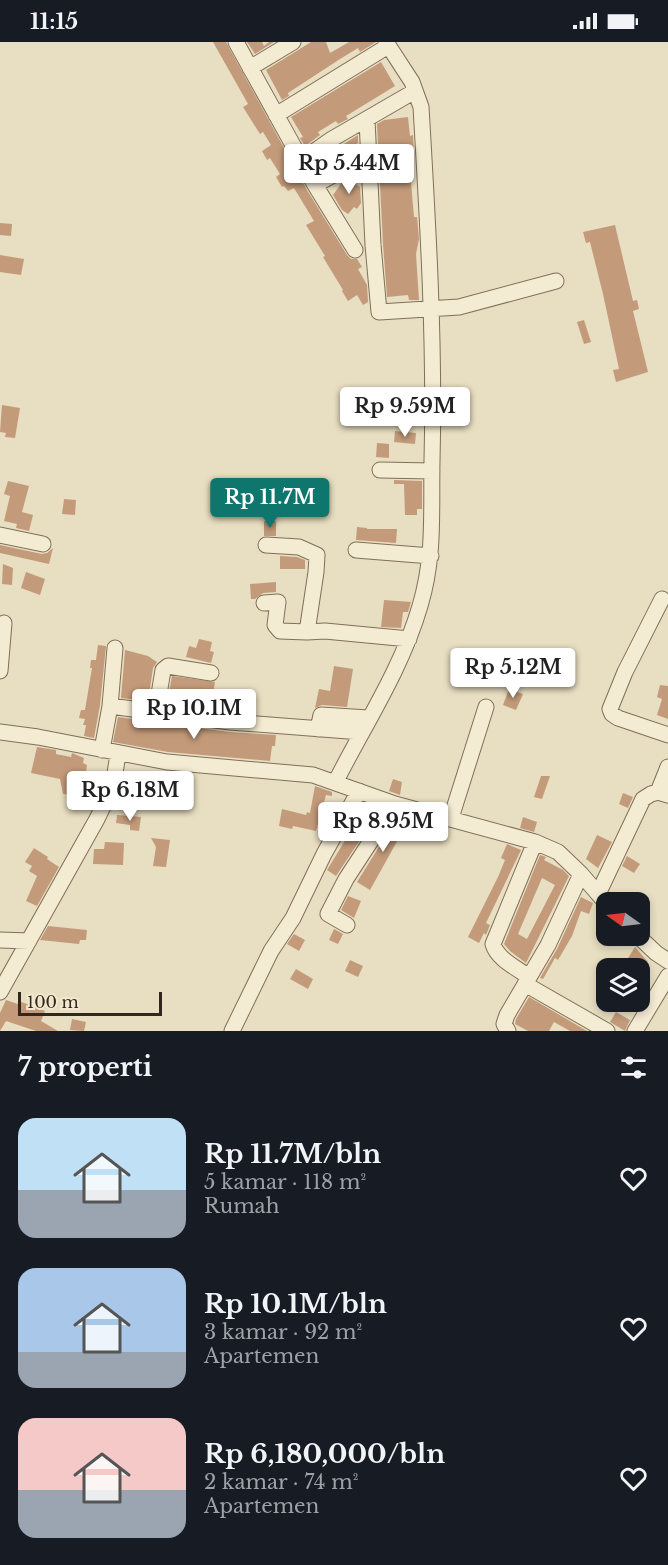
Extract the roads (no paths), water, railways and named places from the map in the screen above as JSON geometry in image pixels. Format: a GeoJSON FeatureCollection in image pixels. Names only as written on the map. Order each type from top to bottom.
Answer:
{"type":"FeatureCollection","features":[{"type":"Feature","properties":{"kind":"street"},"geometry":{"type":"LineString","coordinates":[[236,42],[315,185],[355,250]]}},
{"type":"Feature","properties":{"kind":"street"},"geometry":{"type":"LineString","coordinates":[[250,68],[293,42]]}},
{"type":"Feature","properties":{"kind":"street"},"geometry":{"type":"LineString","coordinates":[[276,115],[387,44],[412,82],[421,107],[431,308],[431,556],[420,606],[409,639],[336,781]]}},
{"type":"Feature","properties":{"kind":"street"},"geometry":{"type":"LineString","coordinates":[[302,160],[332,139],[415,91]]}},
{"type":"Feature","properties":{"kind":"street"},"geometry":{"type":"LineString","coordinates":[[366,120],[379,312],[459,307],[556,281]]}},
{"type":"Feature","properties":{"kind":"street"},"geometry":{"type":"LineString","coordinates":[[315,185],[368,156]]}},
{"type":"Feature","properties":{"kind":"street"},"geometry":{"type":"LineString","coordinates":[[380,470],[432,471]]}},
{"type":"Feature","properties":{"kind":"street"},"geometry":{"type":"LineString","coordinates":[[0,535],[43,544]]}},
{"type":"Feature","properties":{"kind":"street"},"geometry":{"type":"LineString","coordinates":[[266,545],[299,547],[317,555],[307,632]]}},
{"type":"Feature","properties":{"kind":"street"},"geometry":{"type":"LineString","coordinates":[[356,550],[431,556]]}},
{"type":"Feature","properties":{"kind":"street"},"geometry":{"type":"LineString","coordinates":[[662,600],[625,672],[610,709],[612,714],[618,718],[668,735]]}},
{"type":"Feature","properties":{"kind":"street"},"geometry":{"type":"LineString","coordinates":[[264,603],[278,602],[275,625],[280,631],[326,631],[409,639]]}},
{"type":"Feature","properties":{"kind":"street"},"geometry":{"type":"LineString","coordinates":[[0,671],[4,623]]}},
{"type":"Feature","properties":{"kind":"street"},"geometry":{"type":"LineString","coordinates":[[102,750],[110,706],[116,648]]}},
{"type":"Feature","properties":{"kind":"street"},"geometry":{"type":"LineString","coordinates":[[156,713],[163,670],[168,666],[211,673]]}},
{"type":"Feature","properties":{"kind":"street"},"geometry":{"type":"LineString","coordinates":[[110,706],[156,713],[318,729],[364,725]]}},
{"type":"Feature","properties":{"kind":"street"},"geometry":{"type":"LineString","coordinates":[[451,818],[486,707]]}},
{"type":"Feature","properties":{"kind":"street"},"geometry":{"type":"LineString","coordinates":[[0,732],[38,737],[118,754],[214,767],[313,775],[336,781],[395,804],[535,842],[558,852],[596,892]]}},
{"type":"Feature","properties":{"kind":"street"},"geometry":{"type":"LineString","coordinates":[[0,992],[98,819],[113,786],[118,754]]}},
{"type":"Feature","properties":{"kind":"street"},"geometry":{"type":"LineString","coordinates":[[605,892],[643,799],[651,794],[663,793],[668,767]]}},
{"type":"Feature","properties":{"kind":"street"},"geometry":{"type":"LineString","coordinates":[[232,1031],[271,951],[293,918],[324,854],[359,791]]}},
{"type":"Feature","properties":{"kind":"street"},"geometry":{"type":"LineString","coordinates":[[347,925],[328,914],[346,879],[395,804]]}},
{"type":"Feature","properties":{"kind":"street"},"geometry":{"type":"LineString","coordinates":[[535,842],[493,944],[495,951],[527,980],[608,1031]]}},
{"type":"Feature","properties":{"kind":"street"},"geometry":{"type":"LineString","coordinates":[[508,1031],[504,1024],[507,1015],[548,945],[581,874]]}},
{"type":"Feature","properties":{"kind":"street"},"geometry":{"type":"LineString","coordinates":[[0,940],[29,941]]}},
{"type":"Feature","properties":{"kind":"street"},"geometry":{"type":"LineString","coordinates":[[649,946],[668,961]]}},
{"type":"Feature","properties":{"kind":"street"},"geometry":{"type":"LineString","coordinates":[[635,1031],[668,976]]}}]}
